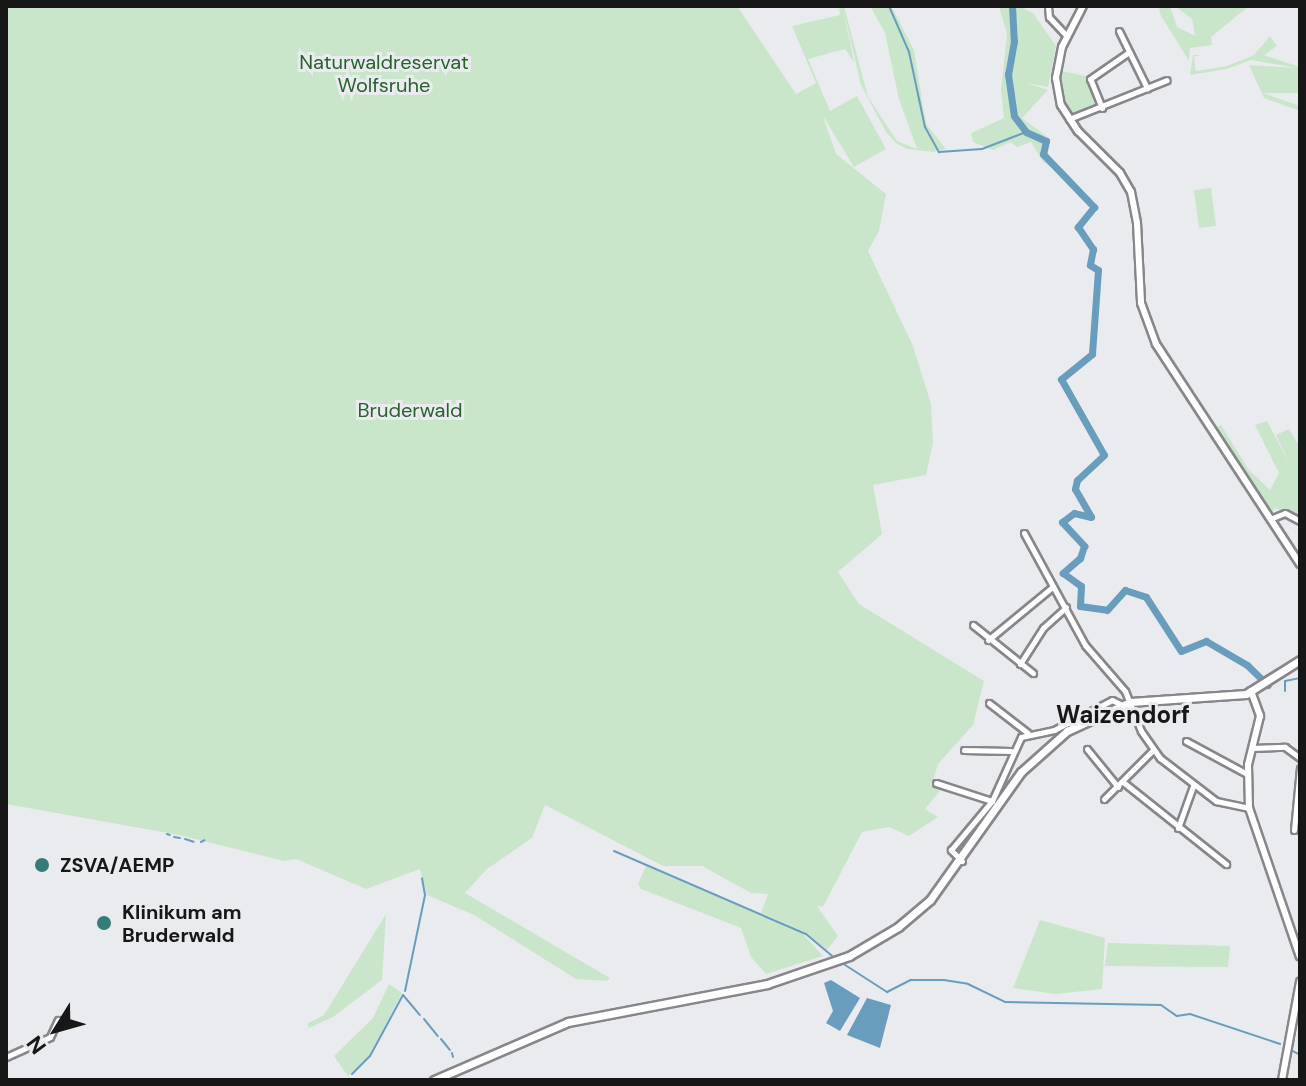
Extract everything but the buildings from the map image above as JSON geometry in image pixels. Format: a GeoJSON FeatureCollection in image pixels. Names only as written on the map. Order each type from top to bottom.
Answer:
{"type":"FeatureCollection","features":[{"type":"Feature","properties":{"kind":"main road"},"geometry":{"type":"LineString","coordinates":[[434,1080],[568,1022],[767,984],[834,963],[916,913],[962,861],[1035,757],[1078,724],[1130,702],[1251,691],[1300,660]]}},
{"type":"Feature","properties":{"kind":"street"},"geometry":{"type":"LineString","coordinates":[[1048,6],[1049,17],[1065,34]]}},
{"type":"Feature","properties":{"kind":"street"},"geometry":{"type":"LineString","coordinates":[[1083,6],[1065,34],[1057,88],[1070,121],[1111,162],[1131,192],[1141,303],[1156,344],[1300,564]]}},
{"type":"Feature","properties":{"kind":"street"},"geometry":{"type":"LineString","coordinates":[[1119,31],[1147,88]]}},
{"type":"Feature","properties":{"kind":"street"},"geometry":{"type":"LineString","coordinates":[[1102,108],[1090,79],[1129,52]]}},
{"type":"Feature","properties":{"kind":"street"},"geometry":{"type":"LineString","coordinates":[[1070,121],[1167,80]]}},
{"type":"Feature","properties":{"kind":"street"},"geometry":{"type":"LineString","coordinates":[[1270,519],[1285,513],[1300,521]]}},
{"type":"Feature","properties":{"kind":"street"},"geometry":{"type":"LineString","coordinates":[[1024,533],[1051,588],[1066,607],[1090,653],[1130,702],[1153,750],[1193,786],[1231,807],[1249,808]]}},
{"type":"Feature","properties":{"kind":"street"},"geometry":{"type":"LineString","coordinates":[[988,640],[1051,588]]}},
{"type":"Feature","properties":{"kind":"street"},"geometry":{"type":"LineString","coordinates":[[1020,664],[1043,628],[1066,607]]}},
{"type":"Feature","properties":{"kind":"street"},"geometry":{"type":"LineString","coordinates":[[973,625],[1033,673]]}},
{"type":"Feature","properties":{"kind":"street"},"geometry":{"type":"LineString","coordinates":[[1251,691],[1260,716],[1247,774],[1249,808],[1300,957]]}},
{"type":"Feature","properties":{"kind":"street"},"geometry":{"type":"LineString","coordinates":[[962,861],[951,850],[992,801],[1011,751],[1028,733],[1054,730],[1112,700],[1120,704]]}},
{"type":"Feature","properties":{"kind":"street"},"geometry":{"type":"LineString","coordinates":[[989,703],[1028,733]]}},
{"type":"Feature","properties":{"kind":"street"},"geometry":{"type":"LineString","coordinates":[[1186,741],[1247,774]]}},
{"type":"Feature","properties":{"kind":"street"},"geometry":{"type":"LineString","coordinates":[[1252,748],[1285,747],[1300,758]]}},
{"type":"Feature","properties":{"kind":"street"},"geometry":{"type":"LineString","coordinates":[[1087,749],[1121,784],[1226,864]]}},
{"type":"Feature","properties":{"kind":"street"},"geometry":{"type":"LineString","coordinates":[[964,750],[1011,751]]}},
{"type":"Feature","properties":{"kind":"street"},"geometry":{"type":"LineString","coordinates":[[1104,799],[1153,750]]}},
{"type":"Feature","properties":{"kind":"street"},"geometry":{"type":"LineString","coordinates":[[1294,830],[1300,768]]}},
{"type":"Feature","properties":{"kind":"street"},"geometry":{"type":"LineString","coordinates":[[936,783],[992,801]]}},
{"type":"Feature","properties":{"kind":"street"},"geometry":{"type":"LineString","coordinates":[[1178,828],[1193,786]]}},
{"type":"Feature","properties":{"kind":"street"},"geometry":{"type":"LineString","coordinates":[[1282,1080],[1300,982]]}},
{"type":"Feature","properties":{"kind":"street"},"geometry":{"type":"LineString","coordinates":[[6,1057],[50,1037],[58,1020]]}},
{"type":"Feature","properties":{"kind":"green space","name":"Bruderwald"},"geometry":{"type":"Polygon","coordinates":[[[6,6],[737,6],[796,94],[816,83],[792,26],[840,15],[839,6],[844,6],[868,97],[897,141],[917,149],[899,99],[885,33],[870,6],[893,9],[914,50],[926,124],[946,149],[933,152],[907,149],[897,144],[886,132],[861,85],[843,8],[854,62],[845,49],[808,59],[830,111],[857,96],[886,149],[854,167],[823,116],[836,154],[886,194],[879,231],[868,251],[913,346],[931,404],[933,443],[926,475],[873,485],[882,534],[838,572],[859,604],[984,681],[973,725],[938,764],[933,781],[943,787],[925,809],[938,817],[909,836],[889,827],[862,832],[823,907],[817,906],[838,936],[827,950],[805,932],[761,913],[768,894],[751,893],[702,866],[663,866],[545,805],[532,838],[487,869],[465,893],[610,978],[607,981],[576,979],[474,915],[427,895],[420,869],[366,889],[296,859],[284,861],[179,835],[6,804],[6,6]]]}},
{"type":"Feature","properties":{"kind":"green space"},"geometry":{"type":"Polygon","coordinates":[[[999,6],[1019,6],[1033,13],[1056,46],[1048,87],[1027,83],[1048,90],[1022,118],[1049,138],[1048,156],[1074,180],[1043,162],[1031,142],[1017,147],[1010,142],[993,150],[973,142],[971,133],[1004,118],[1001,90],[1007,34],[999,6]]]}},
{"type":"Feature","properties":{"kind":"green space"},"geometry":{"type":"Polygon","coordinates":[[[1159,6],[1170,6],[1177,27],[1195,36],[1192,19],[1175,6],[1249,6],[1211,37],[1212,45],[1190,48],[1189,61],[1160,14],[1159,6]]]}},
{"type":"Feature","properties":{"kind":"green space"},"geometry":{"type":"Polygon","coordinates":[[[1270,36],[1277,46],[1264,55],[1300,67],[1300,93],[1263,93],[1300,106],[1300,111],[1264,98],[1249,65],[1297,68],[1251,60],[1227,69],[1190,75],[1193,55],[1200,55],[1194,57],[1196,71],[1227,66],[1254,55],[1270,36]]]}},
{"type":"Feature","properties":{"kind":"green space"},"geometry":{"type":"Polygon","coordinates":[[[1062,71],[1090,77],[1097,106],[1070,115],[1062,97],[1062,71]]]}},
{"type":"Feature","properties":{"kind":"green space"},"geometry":{"type":"Polygon","coordinates":[[[1211,188],[1216,226],[1199,228],[1194,190],[1211,188]]]}},
{"type":"Feature","properties":{"kind":"green space"},"geometry":{"type":"Polygon","coordinates":[[[1267,421],[1290,465],[1276,435],[1289,429],[1300,447],[1300,519],[1275,508],[1271,513],[1215,428],[1221,425],[1249,470],[1270,490],[1279,473],[1255,425],[1267,421]]]}},
{"type":"Feature","properties":{"kind":"green space"},"geometry":{"type":"Polygon","coordinates":[[[646,866],[802,933],[823,956],[766,974],[751,957],[741,928],[641,889],[638,884],[646,866]]]}},
{"type":"Feature","properties":{"kind":"green space"},"geometry":{"type":"Polygon","coordinates":[[[386,914],[382,980],[333,1017],[309,1028],[307,1024],[324,1015],[386,914]]]}},
{"type":"Feature","properties":{"kind":"green space"},"geometry":{"type":"Polygon","coordinates":[[[1040,920],[1105,938],[1102,989],[1056,994],[1013,988],[1040,920]]]}},
{"type":"Feature","properties":{"kind":"green space"},"geometry":{"type":"Polygon","coordinates":[[[1108,943],[1230,946],[1228,967],[1105,966],[1108,943]]]}},
{"type":"Feature","properties":{"kind":"green space"},"geometry":{"type":"Polygon","coordinates":[[[389,984],[402,993],[369,1056],[348,1076],[334,1056],[373,1018],[389,984]]]}},
{"type":"Feature","properties":{"kind":"water"},"geometry":{"type":"Polygon","coordinates":[[[831,980],[860,998],[840,1031],[826,1023],[833,1011],[824,983],[831,980]]]}},
{"type":"Feature","properties":{"kind":"water"},"geometry":{"type":"Polygon","coordinates":[[[867,998],[891,1005],[880,1048],[847,1035],[867,998]]]}},
{"type":"Feature","properties":{"kind":"waterway"},"geometry":{"type":"LineString","coordinates":[[889,6],[909,52],[925,127],[939,152],[982,149],[1026,132]]}},
{"type":"Feature","properties":{"kind":"waterway"},"geometry":{"type":"LineString","coordinates":[[1012,6],[1014,41],[1008,74],[1014,116],[1026,132],[1046,141],[1043,154],[1094,207],[1078,227],[1093,249],[1090,265],[1098,270],[1092,354],[1061,379],[1104,455],[1077,480],[1075,489],[1091,517],[1074,513],[1062,522],[1084,546],[1080,558],[1063,573],[1081,586],[1080,606],[1107,610],[1125,590],[1146,597],[1181,651],[1206,641],[1247,665],[1268,685]]}},
{"type":"Feature","properties":{"kind":"waterway"},"geometry":{"type":"LineString","coordinates":[[1261,679],[1279,668]]}},
{"type":"Feature","properties":{"kind":"waterway"},"geometry":{"type":"LineString","coordinates":[[1284,672],[1297,669]]}},
{"type":"Feature","properties":{"kind":"waterway"},"geometry":{"type":"LineString","coordinates":[[1285,691],[1285,681],[1300,678]]}},
{"type":"Feature","properties":{"kind":"waterway"},"geometry":{"type":"LineString","coordinates":[[174,837],[180,838]]}},
{"type":"Feature","properties":{"kind":"waterway"},"geometry":{"type":"LineString","coordinates":[[185,839],[194,842]]}},
{"type":"Feature","properties":{"kind":"waterway"},"geometry":{"type":"LineString","coordinates":[[201,842],[205,840]]}},
{"type":"Feature","properties":{"kind":"waterway"},"geometry":{"type":"LineString","coordinates":[[614,851],[806,934],[833,957]]}},
{"type":"Feature","properties":{"kind":"waterway"},"geometry":{"type":"LineString","coordinates":[[405,991],[425,895],[422,878]]}},
{"type":"Feature","properties":{"kind":"waterway"},"geometry":{"type":"LineString","coordinates":[[842,963],[887,992],[911,980],[944,980],[968,984],[1005,1002],[1161,1005],[1177,1016],[1190,1014],[1280,1044]]}},
{"type":"Feature","properties":{"kind":"waterway"},"geometry":{"type":"LineString","coordinates":[[352,1074],[370,1056],[403,995],[420,1015]]}},
{"type":"Feature","properties":{"kind":"waterway"},"geometry":{"type":"LineString","coordinates":[[424,1019],[438,1036]]}},
{"type":"Feature","properties":{"kind":"waterway"},"geometry":{"type":"LineString","coordinates":[[441,1039],[450,1050]]}},
{"type":"Feature","properties":{"kind":"waterway"},"geometry":{"type":"LineString","coordinates":[[1291,1050],[1300,1055]]}},
{"type":"Feature","properties":{"kind":"waterway"},"geometry":{"type":"LineString","coordinates":[[452,1053],[453,1057]]}},
{"type":"Feature","properties":{"kind":"place","name":"ZSVA/AEMP"},"geometry":{"type":"Point","coordinates":[42,865]}},
{"type":"Feature","properties":{"kind":"place","name":"Klinikum am Bruderwald"},"geometry":{"type":"Point","coordinates":[104,923]}},
{"type":"Feature","properties":{"kind":"district","name":"Waizendorf"},"geometry":{"type":"Point","coordinates":[1123,715]}},
{"type":"Feature","properties":{"kind":"park label","name":"Naturwaldreservat Wolfsruhe"},"geometry":{"type":"Point","coordinates":[384,74]}}]}
